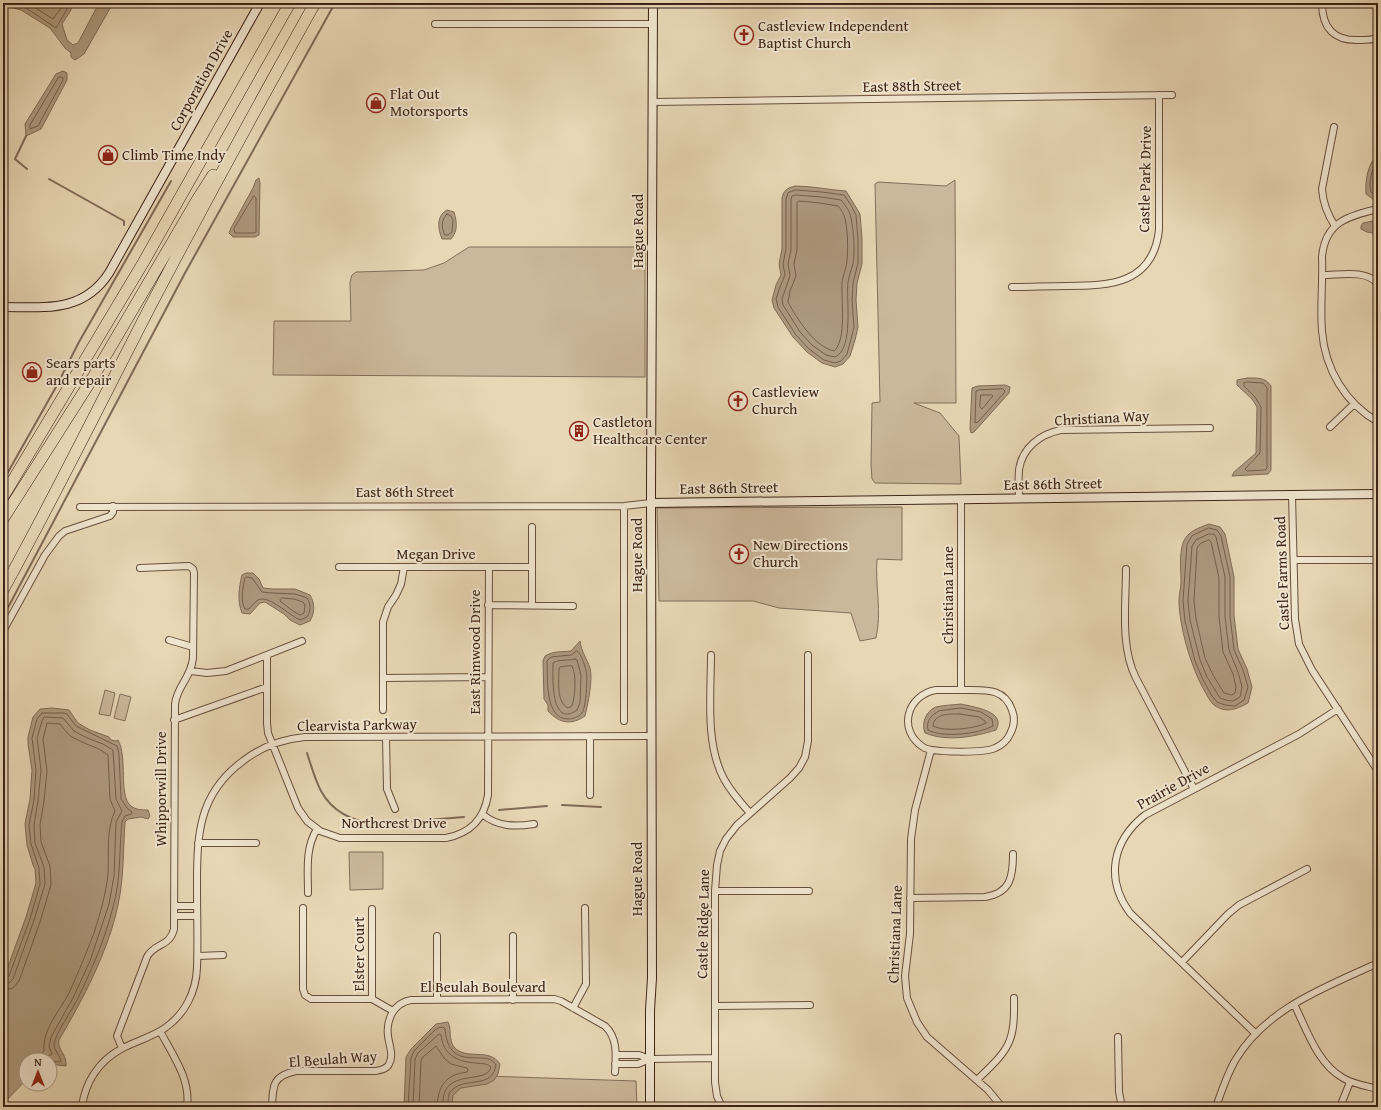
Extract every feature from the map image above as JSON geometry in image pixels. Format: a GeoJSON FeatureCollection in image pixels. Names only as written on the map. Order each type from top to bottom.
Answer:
{"type":"FeatureCollection","features":[{"type":"Feature","properties":{"kind":"highway"},"geometry":{"type":"LineString","coordinates":[[3,497],[143,263],[290,3]]}},
{"type":"Feature","properties":{"kind":"highway"},"geometry":{"type":"LineString","coordinates":[[3,590],[254,112],[315,3]]}},
{"type":"Feature","properties":{"kind":"highway"},"geometry":{"type":"LineString","coordinates":[[3,519],[92,379],[197,200],[254,112]]}},
{"type":"Feature","properties":{"kind":"street","name":"Corporation Drive"},"geometry":{"type":"LineString","coordinates":[[3,306],[62,306],[78,301],[102,283],[260,3]]}},
{"type":"Feature","properties":{"kind":"street","name":"Hague Road"},"geometry":{"type":"LineString","coordinates":[[650,1107],[650,1010],[652,978],[651,503],[653,3]]}},
{"type":"Feature","properties":{"kind":"street"},"geometry":{"type":"LineString","coordinates":[[1322,3],[1323,17],[1327,26],[1337,36],[1347,39],[1369,40],[1378,38]]}},
{"type":"Feature","properties":{"kind":"street"},"geometry":{"type":"LineString","coordinates":[[434,24],[653,24]]}},
{"type":"Feature","properties":{"kind":"street","name":"Castle Park Drive"},"geometry":{"type":"LineString","coordinates":[[1012,287],[1089,286],[1112,284],[1133,276],[1147,262],[1154,249],[1159,230],[1158,95]]}},
{"type":"Feature","properties":{"kind":"street","name":"East 88th Street"},"geometry":{"type":"LineString","coordinates":[[653,102],[1172,95]]}},
{"type":"Feature","properties":{"kind":"street"},"geometry":{"type":"LineString","coordinates":[[1334,127],[1322,189],[1322,199],[1335,226]]}},
{"type":"Feature","properties":{"kind":"street"},"geometry":{"type":"LineString","coordinates":[[1378,209],[1356,214],[1346,218],[1335,226],[1329,233],[1322,252],[1322,328],[1326,355],[1336,380],[1354,404],[1378,422]]}},
{"type":"Feature","properties":{"kind":"street"},"geometry":{"type":"LineString","coordinates":[[1322,275],[1363,275],[1371,278],[1378,284]]}},
{"type":"Feature","properties":{"kind":"street"},"geometry":{"type":"LineString","coordinates":[[1330,427],[1354,404]]}},
{"type":"Feature","properties":{"kind":"street","name":"Christiana Way"},"geometry":{"type":"LineString","coordinates":[[1019,499],[1019,471],[1022,459],[1031,445],[1046,434],[1061,430],[1210,428]]}},
{"type":"Feature","properties":{"kind":"street","name":"East 86th Street"},"geometry":{"type":"LineString","coordinates":[[80,507],[624,506],[651,503],[1378,494]]}},
{"type":"Feature","properties":{"kind":"street","name":"Castle Farms Road"},"geometry":{"type":"LineString","coordinates":[[1292,495],[1295,619],[1299,644],[1307,662],[1378,771]]}},
{"type":"Feature","properties":{"kind":"street","name":"Christiana Lane"},"geometry":{"type":"LineString","coordinates":[[961,690],[962,499]]}},
{"type":"Feature","properties":{"kind":"street"},"geometry":{"type":"LineString","coordinates":[[3,631],[45,555],[59,536],[65,532],[110,516],[113,512],[113,506]]}},
{"type":"Feature","properties":{"kind":"street","name":"Hague Road"},"geometry":{"type":"LineString","coordinates":[[624,506],[624,721]]}},
{"type":"Feature","properties":{"kind":"street"},"geometry":{"type":"LineString","coordinates":[[532,527],[532,605]]}},
{"type":"Feature","properties":{"kind":"street"},"geometry":{"type":"LineString","coordinates":[[1294,560],[1378,560]]}},
{"type":"Feature","properties":{"kind":"street","name":"Whipporwill Drive"},"geometry":{"type":"LineString","coordinates":[[122,1048],[117,1036],[147,957],[153,950],[164,945],[171,937],[174,929],[175,704],[177,694],[190,671],[193,658],[193,569],[190,566],[140,568]]}},
{"type":"Feature","properties":{"kind":"street","name":"Megan Drive"},"geometry":{"type":"LineString","coordinates":[[339,567],[532,567]]}},
{"type":"Feature","properties":{"kind":"street"},"geometry":{"type":"LineString","coordinates":[[383,710],[383,622],[388,607],[401,584],[404,567]]}},
{"type":"Feature","properties":{"kind":"street","name":"East Rimwood Drive"},"geometry":{"type":"LineString","coordinates":[[488,736],[489,567]]}},
{"type":"Feature","properties":{"kind":"street"},"geometry":{"type":"LineString","coordinates":[[1126,569],[1126,639],[1130,664],[1194,789]]}},
{"type":"Feature","properties":{"kind":"street"},"geometry":{"type":"LineString","coordinates":[[488,605],[573,606]]}},
{"type":"Feature","properties":{"kind":"street"},"geometry":{"type":"LineString","coordinates":[[169,640],[193,647]]}},
{"type":"Feature","properties":{"kind":"street"},"geometry":{"type":"LineString","coordinates":[[190,671],[207,673],[220,672],[302,641]]}},
{"type":"Feature","properties":{"kind":"street","name":"Northcrest Drive"},"geometry":{"type":"LineString","coordinates":[[267,655],[267,726],[273,744],[298,808],[307,821],[317,829],[334,837],[446,838],[461,834],[474,825],[482,814],[486,805],[488,795],[488,736]]}},
{"type":"Feature","properties":{"kind":"street"},"geometry":{"type":"LineString","coordinates":[[711,655],[711,731],[715,756],[721,774],[736,798],[750,813]]}},
{"type":"Feature","properties":{"kind":"street","name":"Castle Ridge Lane"},"geometry":{"type":"LineString","coordinates":[[722,1107],[717,1096],[716,1089],[715,1058],[716,868],[722,847],[732,831],[790,778],[805,757],[808,741],[808,655]]}},
{"type":"Feature","properties":{"kind":"street"},"geometry":{"type":"LineString","coordinates":[[383,678],[488,677]]}},
{"type":"Feature","properties":{"kind":"street"},"geometry":{"type":"LineString","coordinates":[[174,720],[267,686]]}},
{"type":"Feature","properties":{"kind":"street"},"geometry":{"type":"LineString","coordinates":[[936,690],[988,690],[997,692],[1010,705],[1014,724],[1011,733],[1004,743],[993,749],[984,750],[931,750],[918,744],[910,731],[908,719],[911,707],[917,699],[927,692],[936,690]]}},
{"type":"Feature","properties":{"kind":"street","name":"Prairie Drive"},"geometry":{"type":"LineString","coordinates":[[1256,1034],[1135,918],[1125,905],[1117,889],[1115,864],[1122,840],[1138,820],[1299,734],[1338,709]]}},
{"type":"Feature","properties":{"kind":"street"},"geometry":{"type":"LineString","coordinates":[[590,736],[590,795]]}},
{"type":"Feature","properties":{"kind":"street","name":"Clearvista Parkway"},"geometry":{"type":"LineString","coordinates":[[82,1107],[88,1085],[104,1061],[122,1048],[165,1028],[177,1017],[190,999],[197,978],[199,830],[204,812],[221,782],[238,764],[248,757],[273,744],[305,737],[651,736]]}},
{"type":"Feature","properties":{"kind":"street"},"geometry":{"type":"LineString","coordinates":[[386,737],[386,789],[395,809]]}},
{"type":"Feature","properties":{"kind":"street","name":"Christiana Lane"},"geometry":{"type":"LineString","coordinates":[[931,750],[916,804],[912,828],[910,852],[910,934],[905,983],[912,1014],[920,1027],[932,1042],[988,1090],[1002,1107]]}},
{"type":"Feature","properties":{"kind":"street"},"geometry":{"type":"LineString","coordinates":[[482,814],[502,825],[512,826],[534,824]]}},
{"type":"Feature","properties":{"kind":"street"},"geometry":{"type":"LineString","coordinates":[[308,892],[309,850],[312,838],[317,829]]}},
{"type":"Feature","properties":{"kind":"street"},"geometry":{"type":"LineString","coordinates":[[198,843],[256,842]]}},
{"type":"Feature","properties":{"kind":"street"},"geometry":{"type":"LineString","coordinates":[[910,898],[985,897],[997,894],[1004,889],[1011,878],[1013,869],[1013,854]]}},
{"type":"Feature","properties":{"kind":"street"},"geometry":{"type":"LineString","coordinates":[[1182,962],[1228,914],[1239,905],[1307,869]]}},
{"type":"Feature","properties":{"kind":"street"},"geometry":{"type":"LineString","coordinates":[[715,891],[809,891]]}},
{"type":"Feature","properties":{"kind":"street"},"geometry":{"type":"LineString","coordinates":[[174,906],[197,906]]}},
{"type":"Feature","properties":{"kind":"street"},"geometry":{"type":"LineString","coordinates":[[303,908],[303,989],[306,996],[312,999],[372,999],[393,1011]]}},
{"type":"Feature","properties":{"kind":"street"},"geometry":{"type":"LineString","coordinates":[[573,1008],[586,984],[585,908]]}},
{"type":"Feature","properties":{"kind":"street","name":"Elster Court"},"geometry":{"type":"LineString","coordinates":[[372,909],[372,999]]}},
{"type":"Feature","properties":{"kind":"street"},"geometry":{"type":"LineString","coordinates":[[174,916],[197,916]]}},
{"type":"Feature","properties":{"kind":"street"},"geometry":{"type":"LineString","coordinates":[[437,936],[437,1000]]}},
{"type":"Feature","properties":{"kind":"street"},"geometry":{"type":"LineString","coordinates":[[513,936],[513,1000]]}},
{"type":"Feature","properties":{"kind":"street"},"geometry":{"type":"LineString","coordinates":[[198,956],[223,955]]}},
{"type":"Feature","properties":{"kind":"street"},"geometry":{"type":"LineString","coordinates":[[1216,1107],[1233,1064],[1256,1034],[1273,1018],[1301,1000],[1378,963]]}},
{"type":"Feature","properties":{"kind":"street"},"geometry":{"type":"LineString","coordinates":[[977,1080],[1001,1057],[1009,1043],[1014,1025],[1014,998]]}},
{"type":"Feature","properties":{"kind":"street","name":"El Beulah Boulevard"},"geometry":{"type":"LineString","coordinates":[[393,1011],[399,1005],[409,1000],[561,1001],[605,1026],[610,1032],[615,1044],[615,1072]]}},
{"type":"Feature","properties":{"kind":"street"},"geometry":{"type":"LineString","coordinates":[[1294,1004],[1322,1060],[1336,1074],[1350,1082],[1378,1089]]}},
{"type":"Feature","properties":{"kind":"street"},"geometry":{"type":"LineString","coordinates":[[715,1006],[810,1005]]}},
{"type":"Feature","properties":{"kind":"street","name":"El Beulah Way"},"geometry":{"type":"LineString","coordinates":[[272,1107],[273,1086],[278,1078],[286,1073],[296,1071],[376,1071],[385,1069],[389,1064],[391,1055],[388,1026],[390,1016],[393,1011]]}},
{"type":"Feature","properties":{"kind":"street"},"geometry":{"type":"LineString","coordinates":[[160,1031],[184,1079],[187,1095],[186,1107]]}},
{"type":"Feature","properties":{"kind":"street"},"geometry":{"type":"LineString","coordinates":[[1118,1037],[1119,1095],[1122,1107]]}},
{"type":"Feature","properties":{"kind":"street"},"geometry":{"type":"LineString","coordinates":[[616,1055],[639,1055],[650,1059],[715,1058]]}},
{"type":"Feature","properties":{"kind":"street"},"geometry":{"type":"LineString","coordinates":[[615,1064],[638,1064],[650,1059]]}},
{"type":"Feature","properties":{"kind":"street"},"geometry":{"type":"LineString","coordinates":[[1340,1107],[1350,1082]]}},
{"type":"Feature","properties":{"kind":"shaded area"},"geometry":{"type":"Polygon","coordinates":[[[955,180],[956,403],[914,403],[940,413],[959,436],[961,484],[875,483],[872,479],[871,465],[872,403],[880,402],[875,184],[878,182],[946,186],[955,180]]]}},
{"type":"Feature","properties":{"kind":"shaded area"},"geometry":{"type":"Polygon","coordinates":[[[469,247],[645,247],[645,377],[273,375],[274,321],[351,321],[350,282],[352,275],[356,272],[424,270],[444,263],[469,247]]]}},
{"type":"Feature","properties":{"kind":"shaded area"},"geometry":{"type":"Polygon","coordinates":[[[902,507],[902,560],[877,559],[878,628],[876,638],[860,641],[851,613],[779,608],[753,601],[659,601],[657,508],[902,507]]]}},
{"type":"Feature","properties":{"kind":"shaded area"},"geometry":{"type":"Polygon","coordinates":[[[105,690],[115,693],[110,716],[99,714],[105,690]]]}},
{"type":"Feature","properties":{"kind":"shaded area"},"geometry":{"type":"Polygon","coordinates":[[[120,694],[131,697],[125,721],[114,718],[120,694]]]}},
{"type":"Feature","properties":{"kind":"shaded area"},"geometry":{"type":"Polygon","coordinates":[[[349,852],[383,852],[383,889],[350,890],[349,852]]]}},
{"type":"Feature","properties":{"kind":"shaded area"},"geometry":{"type":"Polygon","coordinates":[[[455,1075],[636,1081],[637,1107],[421,1107],[455,1075]]]}},
{"type":"Feature","properties":{"kind":"water"},"geometry":{"type":"Polygon","coordinates":[[[3,3],[72,3],[71,10],[62,24],[67,40],[73,45],[78,43],[99,3],[113,3],[84,54],[75,60],[71,57],[71,53],[65,48],[50,28],[21,10],[3,5],[3,3]]]}},
{"type":"Feature","properties":{"kind":"water"},"geometry":{"type":"Polygon","coordinates":[[[63,71],[67,73],[67,80],[41,129],[26,136],[25,124],[56,74],[63,71]]]}},
{"type":"Feature","properties":{"kind":"water"},"geometry":{"type":"Polygon","coordinates":[[[1378,154],[1378,196],[1373,199],[1366,194],[1366,183],[1372,162],[1378,154]]]}},
{"type":"Feature","properties":{"kind":"water"},"geometry":{"type":"Polygon","coordinates":[[[259,178],[259,235],[255,237],[233,237],[229,233],[231,228],[256,180],[259,178]]]}},
{"type":"Feature","properties":{"kind":"water"},"geometry":{"type":"Polygon","coordinates":[[[795,186],[846,191],[860,214],[862,264],[857,283],[856,300],[858,327],[850,356],[843,364],[835,367],[822,363],[807,352],[793,337],[774,308],[772,300],[776,285],[781,275],[779,264],[782,249],[782,198],[786,190],[795,186]]]}},
{"type":"Feature","properties":{"kind":"water"},"geometry":{"type":"Polygon","coordinates":[[[447,210],[454,212],[456,230],[451,239],[442,239],[439,223],[441,216],[447,210]]]}},
{"type":"Feature","properties":{"kind":"water"},"geometry":{"type":"Polygon","coordinates":[[[1378,220],[1378,234],[1361,229],[1363,223],[1378,220]]]}},
{"type":"Feature","properties":{"kind":"water"},"geometry":{"type":"Polygon","coordinates":[[[1257,378],[1266,381],[1271,386],[1271,470],[1268,474],[1232,476],[1234,472],[1256,453],[1257,407],[1252,399],[1237,385],[1237,380],[1257,378]]]}},
{"type":"Feature","properties":{"kind":"water"},"geometry":{"type":"Polygon","coordinates":[[[1005,385],[1010,387],[1009,393],[974,432],[971,433],[972,388],[978,386],[1005,385]]]}},
{"type":"Feature","properties":{"kind":"water"},"geometry":{"type":"Polygon","coordinates":[[[1209,524],[1220,527],[1225,534],[1234,577],[1234,615],[1238,649],[1247,669],[1252,687],[1248,703],[1231,710],[1218,708],[1210,700],[1204,690],[1190,658],[1181,622],[1179,598],[1183,543],[1190,533],[1209,524]]]}},
{"type":"Feature","properties":{"kind":"water"},"geometry":{"type":"Polygon","coordinates":[[[246,573],[253,573],[259,579],[263,588],[295,589],[310,595],[314,608],[310,621],[300,625],[290,620],[284,614],[265,602],[260,603],[250,614],[242,613],[239,604],[239,589],[242,575],[246,573]]]}},
{"type":"Feature","properties":{"kind":"water"},"geometry":{"type":"Polygon","coordinates":[[[580,641],[591,673],[589,698],[585,716],[575,721],[566,722],[557,719],[548,711],[548,705],[544,699],[543,661],[545,656],[551,653],[571,651],[580,641]]]}},
{"type":"Feature","properties":{"kind":"water"},"geometry":{"type":"Polygon","coordinates":[[[961,704],[993,714],[997,718],[998,724],[996,730],[960,738],[934,736],[925,733],[924,721],[927,714],[932,709],[939,706],[961,704]]]}},
{"type":"Feature","properties":{"kind":"water"},"geometry":{"type":"Polygon","coordinates":[[[52,708],[69,710],[78,723],[90,730],[109,737],[111,740],[118,740],[121,747],[125,794],[127,801],[135,808],[148,810],[150,816],[148,819],[141,817],[128,819],[125,822],[121,885],[114,923],[94,975],[59,1040],[59,1047],[65,1058],[66,1066],[58,1065],[58,1052],[18,1052],[18,1088],[3,1104],[3,980],[26,917],[36,883],[35,869],[27,845],[25,824],[30,799],[32,770],[28,737],[33,717],[40,709],[52,708]]]}},
{"type":"Feature","properties":{"kind":"water"},"geometry":{"type":"Polygon","coordinates":[[[448,1022],[451,1041],[454,1047],[465,1053],[490,1056],[495,1059],[500,1064],[498,1074],[494,1080],[487,1084],[461,1088],[453,1095],[452,1107],[404,1107],[406,1057],[411,1049],[436,1024],[448,1022]]]}},
{"type":"Feature","properties":{"kind":"waterway"},"geometry":{"type":"LineString","coordinates":[[3,617],[185,273],[335,3]]}},
{"type":"Feature","properties":{"kind":"waterway"},"geometry":{"type":"LineString","coordinates":[[26,136],[15,159],[27,169]]}},
{"type":"Feature","properties":{"kind":"waterway"},"geometry":{"type":"LineString","coordinates":[[49,179],[124,221],[124,225]]}},
{"type":"Feature","properties":{"kind":"waterway"},"geometry":{"type":"LineString","coordinates":[[3,481],[56,387],[79,342],[171,181]]}},
{"type":"Feature","properties":{"kind":"waterway"},"geometry":{"type":"LineString","coordinates":[[307,753],[321,791],[326,799],[338,811],[345,815],[361,821],[378,824],[464,817]]}},
{"type":"Feature","properties":{"kind":"waterway"},"geometry":{"type":"LineString","coordinates":[[562,805],[601,807]]}},
{"type":"Feature","properties":{"kind":"waterway"},"geometry":{"type":"LineString","coordinates":[[499,810],[547,806]]}},
{"type":"Feature","properties":{"kind":"place","name":"Castleview Independent Baptist Church"},"geometry":{"type":"Point","coordinates":[744,35]}},
{"type":"Feature","properties":{"kind":"place","name":"Flat Out Motorsports"},"geometry":{"type":"Point","coordinates":[376,103]}},
{"type":"Feature","properties":{"kind":"place","name":"Climb Time Indy"},"geometry":{"type":"Point","coordinates":[108,155]}},
{"type":"Feature","properties":{"kind":"place","name":"Sears parts and repair"},"geometry":{"type":"Point","coordinates":[32,372]}},
{"type":"Feature","properties":{"kind":"place","name":"Castleview Church"},"geometry":{"type":"Point","coordinates":[738,401]}},
{"type":"Feature","properties":{"kind":"place","name":"Castleton Healthcare Center"},"geometry":{"type":"Point","coordinates":[579,431]}},
{"type":"Feature","properties":{"kind":"place","name":"New Directions Church"},"geometry":{"type":"Point","coordinates":[739,554]}}]}
